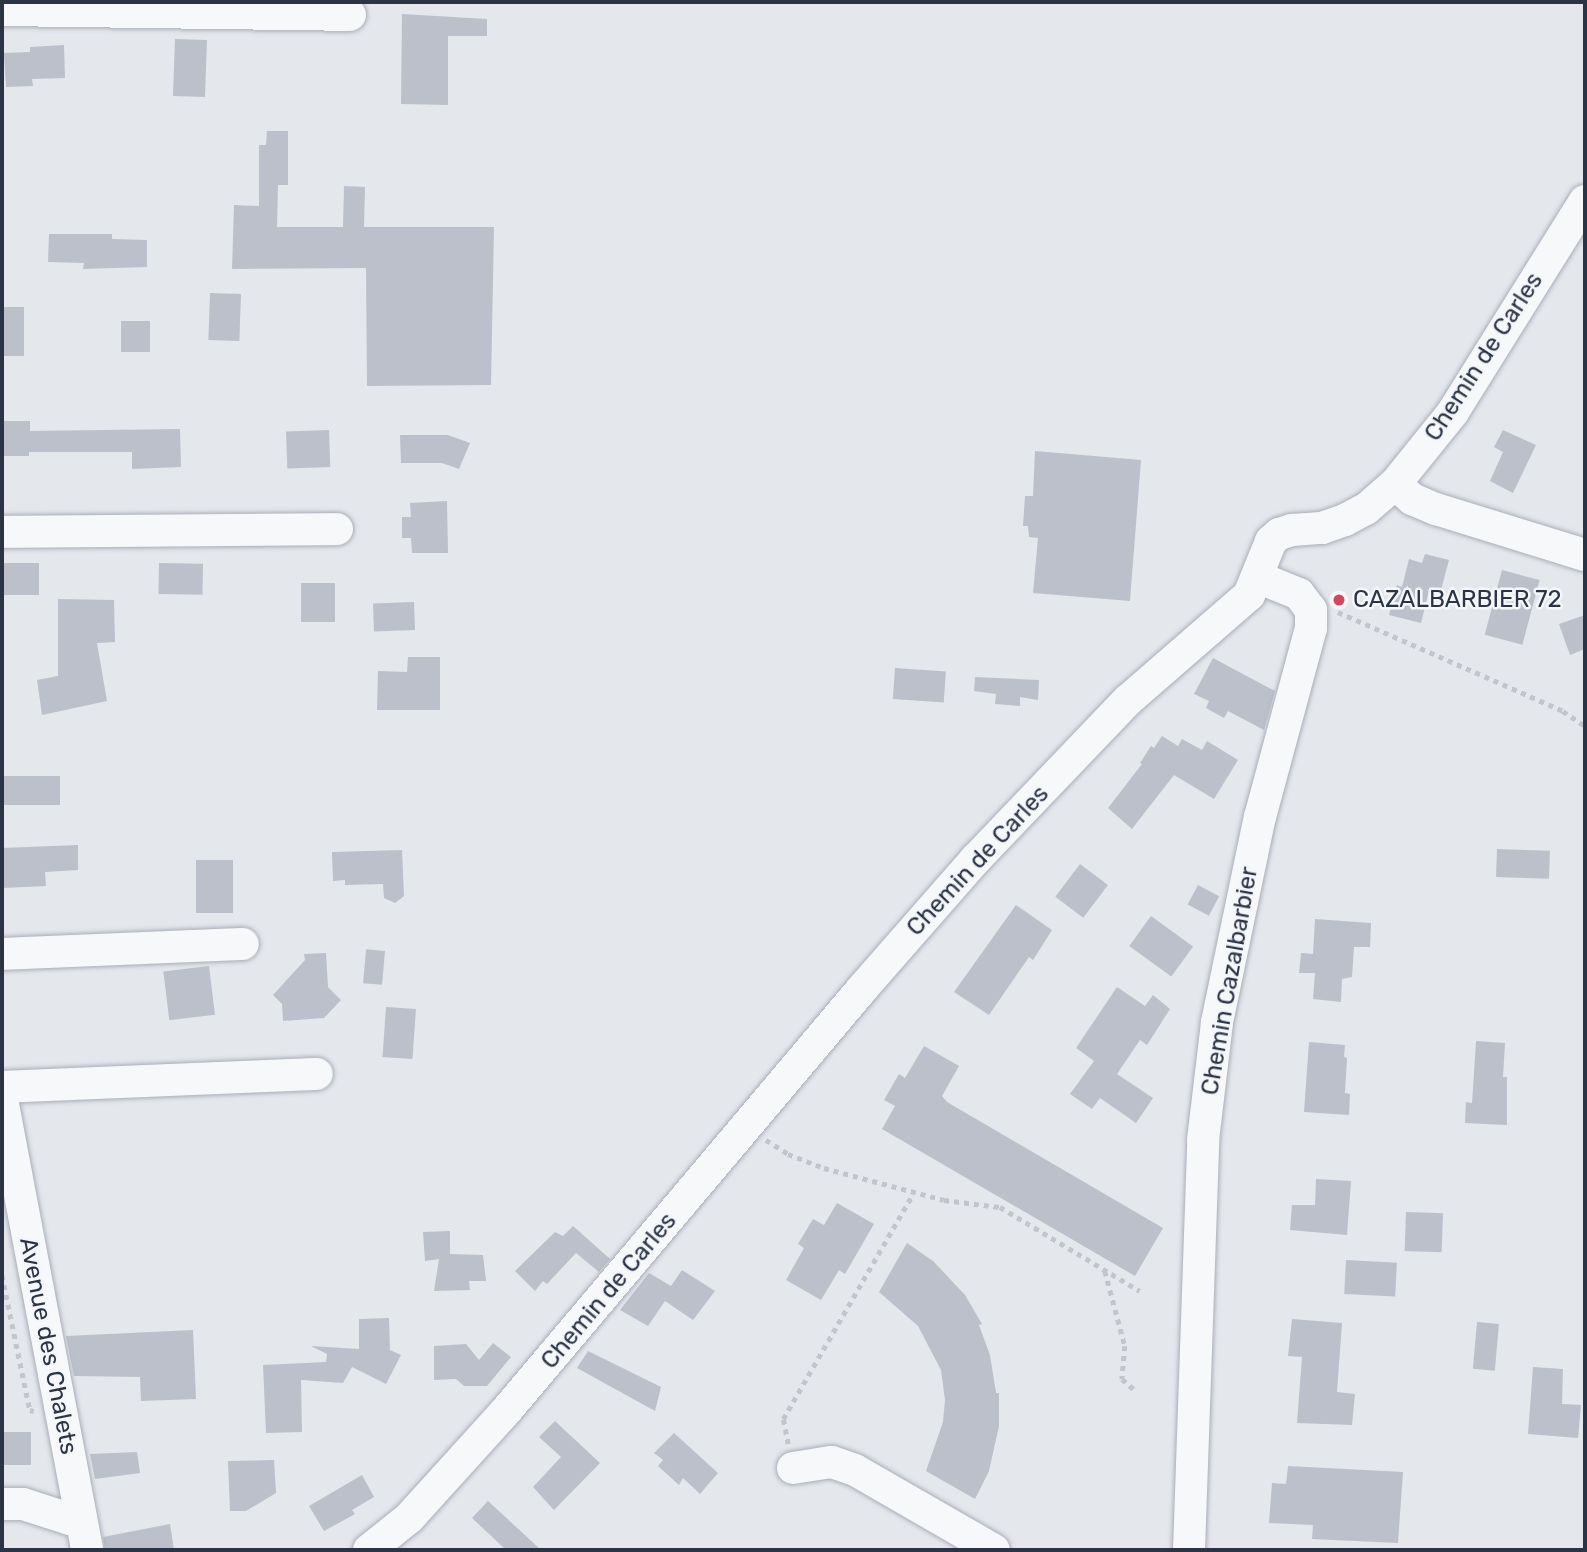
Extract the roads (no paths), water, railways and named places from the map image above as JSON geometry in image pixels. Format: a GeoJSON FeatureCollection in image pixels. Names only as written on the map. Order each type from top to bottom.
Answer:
{"type":"FeatureCollection","features":[{"type":"Feature","properties":{"kind":"street"},"geometry":{"type":"LineString","coordinates":[[2,10],[349,15]]}},
{"type":"Feature","properties":{"kind":"street","name":"Chemin de Carles"},"geometry":{"type":"LineString","coordinates":[[369,1550],[409,1518],[506,1411],[976,859],[1127,701],[1232,613],[1249,595],[1265,552],[1279,534],[1345,520],[1366,509],[1395,484],[1453,412],[1585,201]]}},
{"type":"Feature","properties":{"kind":"street"},"geometry":{"type":"LineString","coordinates":[[1395,484],[1412,499],[1436,509],[1585,555]]}},
{"type":"Feature","properties":{"kind":"street"},"geometry":{"type":"LineString","coordinates":[[2,532],[337,529]]}},
{"type":"Feature","properties":{"kind":"street","name":"Chemin Cazalbarbier"},"geometry":{"type":"LineString","coordinates":[[1188,1550],[1203,1140],[1217,1022],[1260,817],[1311,628],[1311,610],[1298,594],[1257,577]]}},
{"type":"Feature","properties":{"kind":"street"},"geometry":{"type":"LineString","coordinates":[[2,954],[243,944]]}},
{"type":"Feature","properties":{"kind":"street"},"geometry":{"type":"LineString","coordinates":[[2,1087],[317,1074]]}},
{"type":"Feature","properties":{"kind":"street","name":"Avenue des Chalets"},"geometry":{"type":"LineString","coordinates":[[2,1100],[87,1550]]}},
{"type":"Feature","properties":{"kind":"street"},"geometry":{"type":"LineString","coordinates":[[793,1468],[832,1462],[855,1469],[994,1550]]}},
{"type":"Feature","properties":{"kind":"street"},"geometry":{"type":"LineString","coordinates":[[12,1504],[74,1480]]}},
{"type":"Feature","properties":{"kind":"street"},"geometry":{"type":"LineString","coordinates":[[12,1504],[70,1519],[81,1518]]}},
{"type":"Feature","properties":{"kind":"place","name":"CAZALBARBIER 72"},"geometry":{"type":"Point","coordinates":[1339,600]}}]}
